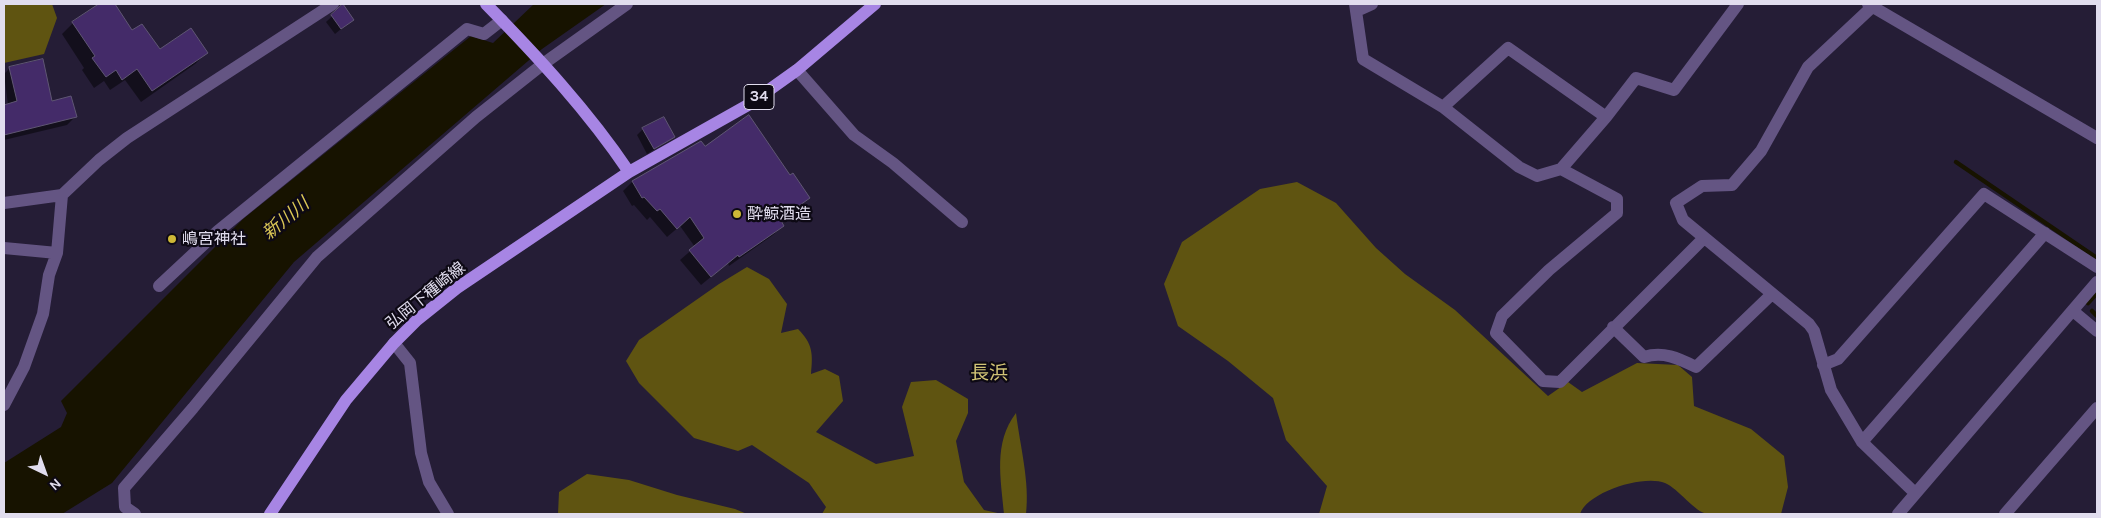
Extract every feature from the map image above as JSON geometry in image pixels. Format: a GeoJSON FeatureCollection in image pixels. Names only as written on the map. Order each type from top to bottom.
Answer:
{"type":"FeatureCollection","features":[{"type":"Feature","properties":{"kind":"main road"},"geometry":{"type":"LineString","coordinates":[[486,4],[540,61],[614,150],[629,172]]}},
{"type":"Feature","properties":{"kind":"main road","name":"34"},"geometry":{"type":"LineString","coordinates":[[629,172],[748,105],[797,70],[875,4]]}},
{"type":"Feature","properties":{"kind":"main road","name":"弘岡下種崎線"},"geometry":{"type":"LineString","coordinates":[[270,514],[346,400],[394,343],[418,320],[457,288],[629,172]]}},
{"type":"Feature","properties":{"kind":"street"},"geometry":{"type":"LineString","coordinates":[[4,203],[62,195],[98,160],[127,138],[333,4]]}},
{"type":"Feature","properties":{"kind":"street"},"geometry":{"type":"LineString","coordinates":[[135,514],[125,507],[124,488],[193,408],[317,257],[540,61],[627,4]]}},
{"type":"Feature","properties":{"kind":"street"},"geometry":{"type":"LineString","coordinates":[[1355,4],[1361,9],[1372,4]]}},
{"type":"Feature","properties":{"kind":"street"},"geometry":{"type":"LineString","coordinates":[[1355,4],[1363,59],[1443,107],[1519,168],[1537,176],[1561,169],[1606,117],[1636,78],[1674,90],[1738,4]]}},
{"type":"Feature","properties":{"kind":"street"},"geometry":{"type":"LineString","coordinates":[[1915,493],[1862,442],[1831,390],[1814,332],[1809,324],[1684,220],[1676,203],[1702,186],[1732,185],[1761,151],[1808,67],[1870,5],[2097,138]]}},
{"type":"Feature","properties":{"kind":"street"},"geometry":{"type":"LineString","coordinates":[[159,286],[218,231],[468,29],[484,34],[505,23]]}},
{"type":"Feature","properties":{"kind":"street"},"geometry":{"type":"LineString","coordinates":[[1443,107],[1508,48],[1606,117]]}},
{"type":"Feature","properties":{"kind":"street"},"geometry":{"type":"LineString","coordinates":[[797,70],[854,135],[893,163],[962,222]]}},
{"type":"Feature","properties":{"kind":"street"},"geometry":{"type":"LineString","coordinates":[[1561,169],[1617,199],[1617,213],[1549,270],[1502,316],[1496,333],[1543,381],[1560,382],[1704,238]]}},
{"type":"Feature","properties":{"kind":"street"},"geometry":{"type":"LineString","coordinates":[[1823,365],[1838,360],[1984,194],[2097,267]]}},
{"type":"Feature","properties":{"kind":"street"},"geometry":{"type":"LineString","coordinates":[[4,405],[24,367],[44,314],[49,275],[57,253],[62,195]]}},
{"type":"Feature","properties":{"kind":"street"},"geometry":{"type":"LineString","coordinates":[[1862,442],[2045,233]]}},
{"type":"Feature","properties":{"kind":"street"},"geometry":{"type":"LineString","coordinates":[[4,248],[57,253]]}},
{"type":"Feature","properties":{"kind":"street"},"geometry":{"type":"LineString","coordinates":[[1898,514],[2097,282]]}},
{"type":"Feature","properties":{"kind":"street"},"geometry":{"type":"LineString","coordinates":[[1613,327],[1644,357],[1654,354],[1674,356],[1696,367],[1772,294]]}},
{"type":"Feature","properties":{"kind":"street"},"geometry":{"type":"LineString","coordinates":[[2073,310],[2097,331]]}},
{"type":"Feature","properties":{"kind":"street"},"geometry":{"type":"LineString","coordinates":[[394,343],[410,363],[421,453],[429,482],[448,514]]}},
{"type":"Feature","properties":{"kind":"street"},"geometry":{"type":"LineString","coordinates":[[2005,514],[2097,408]]}},
{"type":"Feature","properties":{"kind":"shaded area"},"geometry":{"type":"Polygon","coordinates":[[[4,4],[52,4],[57,18],[44,54],[4,63],[4,4]]]}},
{"type":"Feature","properties":{"kind":"shaded area"},"geometry":{"type":"Polygon","coordinates":[[[1297,182],[1336,203],[1376,248],[1405,274],[1455,310],[1548,396],[1568,382],[1582,392],[1637,363],[1678,365],[1692,377],[1694,406],[1751,429],[1784,456],[1788,487],[1781,514],[1717,515],[1703,513],[1665,483],[1644,481],[1631,483],[1604,492],[1585,506],[1580,514],[1319,514],[1327,486],[1286,440],[1273,398],[1228,361],[1178,326],[1164,284],[1182,242],[1260,189],[1297,182]]]}},
{"type":"Feature","properties":{"kind":"shaded area"},"geometry":{"type":"Polygon","coordinates":[[[747,267],[769,279],[787,304],[781,333],[798,329],[803,334],[811,350],[811,374],[825,369],[839,376],[843,401],[816,432],[876,464],[914,456],[902,407],[911,382],[936,380],[968,399],[968,413],[956,441],[964,482],[984,510],[1002,514],[822,514],[826,507],[809,483],[752,445],[738,451],[694,438],[639,383],[626,361],[639,340],[719,284],[747,267]]]}},
{"type":"Feature","properties":{"kind":"shaded area"},"geometry":{"type":"Polygon","coordinates":[[[1016,413],[1026,477],[1026,514],[1004,514],[1000,475],[1001,449],[1009,425],[1016,413]]]}},
{"type":"Feature","properties":{"kind":"shaded area"},"geometry":{"type":"Polygon","coordinates":[[[587,474],[629,480],[747,514],[558,514],[559,492],[587,474]]]}},
{"type":"Feature","properties":{"kind":"water","name":"新川川"},"geometry":{"type":"Polygon","coordinates":[[[534,4],[606,4],[542,49],[294,262],[112,483],[62,514],[4,514],[4,463],[61,427],[67,413],[61,401],[243,219],[471,36],[493,43],[534,4]]]}},
{"type":"Feature","properties":{"kind":"building"},"geometry":{"type":"Polygon","coordinates":[[[99,4],[115,4],[132,30],[142,24],[160,49],[191,28],[208,53],[152,91],[137,69],[122,80],[116,70],[106,77],[92,58],[95,56],[72,22],[99,4]]]}},
{"type":"Feature","properties":{"kind":"building"},"geometry":{"type":"Polygon","coordinates":[[[343,4],[354,20],[341,29],[331,15],[343,4]]]}},
{"type":"Feature","properties":{"kind":"building"},"geometry":{"type":"Polygon","coordinates":[[[43,59],[52,101],[71,96],[77,117],[4,135],[4,105],[17,101],[9,67],[43,59]]]}},
{"type":"Feature","properties":{"kind":"building"},"geometry":{"type":"Polygon","coordinates":[[[749,115],[790,175],[793,173],[810,198],[780,219],[784,226],[739,257],[738,255],[711,277],[689,250],[704,238],[690,217],[677,229],[660,209],[657,211],[644,197],[642,198],[632,181],[701,141],[705,146],[749,115]]]}},
{"type":"Feature","properties":{"kind":"building"},"geometry":{"type":"Polygon","coordinates":[[[664,117],[675,137],[654,149],[642,128],[664,117]]]}},
{"type":"Feature","properties":{"kind":"waterway"},"geometry":{"type":"LineString","coordinates":[[1956,162],[2097,258]]}},
{"type":"Feature","properties":{"kind":"waterway"},"geometry":{"type":"LineString","coordinates":[[2088,303],[2097,293]]}},
{"type":"Feature","properties":{"kind":"waterway"},"geometry":{"type":"LineString","coordinates":[[2092,311],[2097,316]]}},
{"type":"Feature","properties":{"kind":"place","name":"酔鯨酒造"},"geometry":{"type":"Point","coordinates":[737,214]}},
{"type":"Feature","properties":{"kind":"place","name":"嶋宮神社"},"geometry":{"type":"Point","coordinates":[172,239]}},
{"type":"Feature","properties":{"kind":"district","name":"長浜"},"geometry":{"type":"Point","coordinates":[989,374]}}]}
